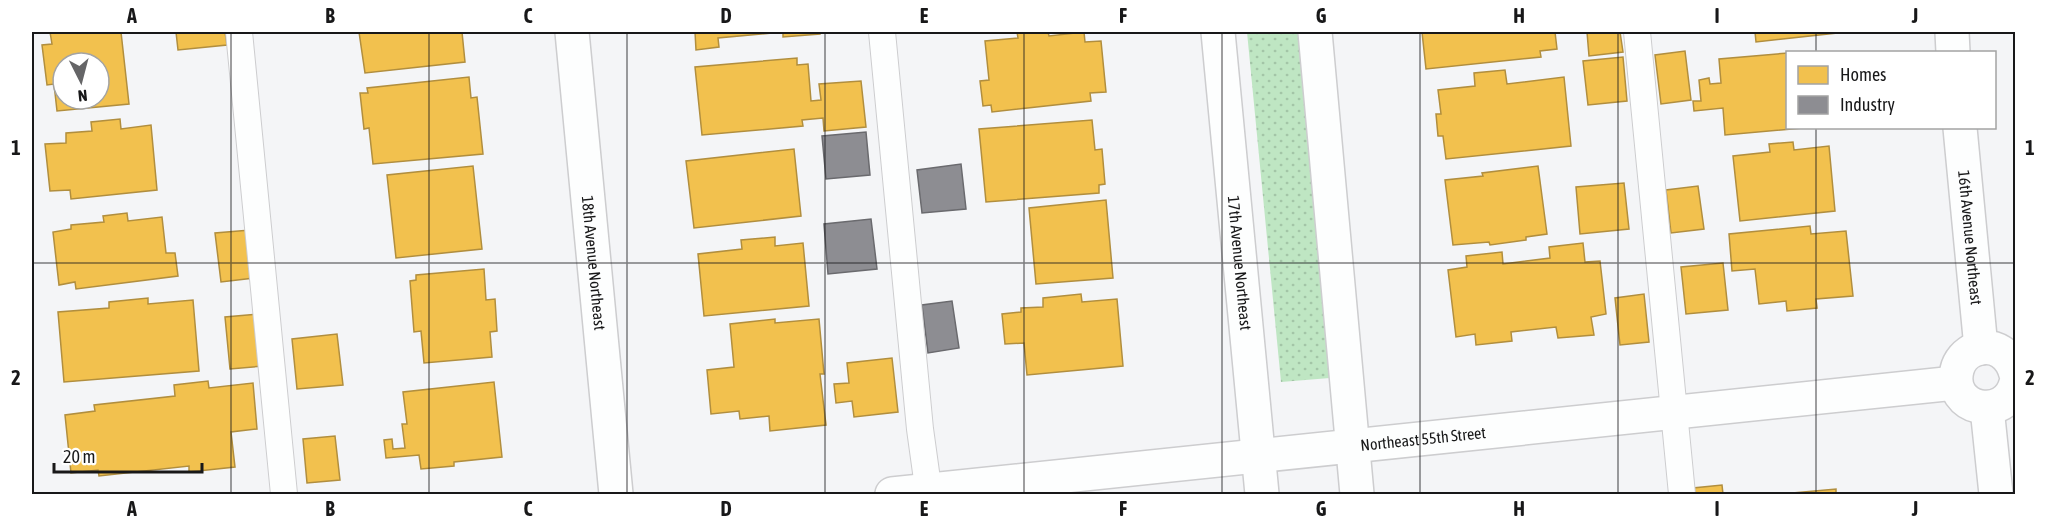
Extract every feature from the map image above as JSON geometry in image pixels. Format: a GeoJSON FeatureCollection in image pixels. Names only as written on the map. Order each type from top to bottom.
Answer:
{"type":"FeatureCollection","features":[{"type":"Feature","properties":{"kind":"street","name":"18th Avenue Northeast"},"geometry":{"type":"LineString","coordinates":[[572,32],[616,495]]}},
{"type":"Feature","properties":{"kind":"street","name":"17th Avenue Northeast"},"geometry":{"type":"LineString","coordinates":[[1218,32],[1262,495]]}},
{"type":"Feature","properties":{"kind":"street"},"geometry":{"type":"LineString","coordinates":[[1315,32],[1357,495]]}},
{"type":"Feature","properties":{"kind":"street"},"geometry":{"type":"LineString","coordinates":[[1952,32],[1953,51]]}},
{"type":"Feature","properties":{"kind":"street","name":"16th Avenue Northeast"},"geometry":{"type":"LineString","coordinates":[[1960,129],[1981,348]]}},
{"type":"Feature","properties":{"kind":"street"},"geometry":{"type":"LineString","coordinates":[[2016,374],[2009,357],[1991,348],[1981,348],[1972,351],[1958,364],[1956,383],[1964,399],[1978,407],[1987,408],[2005,401],[2016,383]]}},
{"type":"Feature","properties":{"kind":"street","name":"Northeast 55th Street"},"geometry":{"type":"LineString","coordinates":[[892,495],[1956,383]]}},
{"type":"Feature","properties":{"kind":"street"},"geometry":{"type":"LineString","coordinates":[[1987,408],[1996,495]]}},
{"type":"Feature","properties":{"kind":"lane"},"geometry":{"type":"LineString","coordinates":[[239,32],[284,495]]}},
{"type":"Feature","properties":{"kind":"lane"},"geometry":{"type":"LineString","coordinates":[[882,32],[928,492]]}},
{"type":"Feature","properties":{"kind":"lane"},"geometry":{"type":"LineString","coordinates":[[1637,32],[1682,495]]}},
{"type":"Feature","properties":{"kind":"green space"},"geometry":{"type":"Polygon","coordinates":[[[1247,32],[1309,32],[1342,377],[1281,382],[1247,32]]]}},
{"type":"Feature","properties":{"kind":"building: Homes"},"geometry":{"type":"Polygon","coordinates":[[[50,32],[121,32],[129,104],[111,106],[111,51],[51,51],[51,84],[47,85],[42,45],[52,44],[50,32]]]}},
{"type":"Feature","properties":{"kind":"building: Homes"},"geometry":{"type":"Polygon","coordinates":[[[176,32],[225,32],[227,45],[178,50],[176,32]]]}},
{"type":"Feature","properties":{"kind":"building: Homes"},"geometry":{"type":"Polygon","coordinates":[[[359,32],[462,32],[465,62],[365,73],[359,32]]]}},
{"type":"Feature","properties":{"kind":"building: Homes"},"geometry":{"type":"Polygon","coordinates":[[[695,32],[783,32],[718,38],[719,47],[696,50],[695,32]]]}},
{"type":"Feature","properties":{"kind":"building: Homes"},"geometry":{"type":"Polygon","coordinates":[[[783,32],[820,32],[820,34],[783,37],[783,32]]]}},
{"type":"Feature","properties":{"kind":"building: Homes"},"geometry":{"type":"Polygon","coordinates":[[[1017,32],[1048,32],[1049,36],[1084,32],[1085,42],[1101,41],[1106,92],[1090,93],[1091,101],[992,112],[991,105],[983,106],[980,81],[989,80],[985,41],[1018,38],[1017,32]]]}},
{"type":"Feature","properties":{"kind":"building: Homes"},"geometry":{"type":"Polygon","coordinates":[[[1422,32],[1555,32],[1557,49],[1540,51],[1541,57],[1426,69],[1422,32]]]}},
{"type":"Feature","properties":{"kind":"building: Homes"},"geometry":{"type":"Polygon","coordinates":[[[1587,32],[1620,32],[1623,52],[1589,56],[1587,32]]]}},
{"type":"Feature","properties":{"kind":"building: Homes"},"geometry":{"type":"Polygon","coordinates":[[[1755,32],[1837,32],[1837,33],[1756,42],[1755,32]]]}},
{"type":"Feature","properties":{"kind":"building: Homes"},"geometry":{"type":"Polygon","coordinates":[[[1685,51],[1691,100],[1661,104],[1655,55],[1685,51]]]}},
{"type":"Feature","properties":{"kind":"building: Homes"},"geometry":{"type":"Polygon","coordinates":[[[1786,53],[1786,129],[1792,129],[1725,135],[1723,108],[1694,111],[1693,101],[1701,101],[1699,80],[1709,78],[1710,84],[1721,83],[1719,59],[1786,53]]]}},
{"type":"Feature","properties":{"kind":"building: Homes"},"geometry":{"type":"Polygon","coordinates":[[[1623,57],[1627,101],[1588,105],[1583,61],[1623,57]]]}},
{"type":"Feature","properties":{"kind":"building: Homes"},"geometry":{"type":"Polygon","coordinates":[[[797,58],[797,65],[808,64],[811,101],[821,100],[819,84],[861,81],[866,127],[824,131],[823,118],[802,120],[803,126],[702,135],[695,67],[797,58]]]}},
{"type":"Feature","properties":{"kind":"building: Homes"},"geometry":{"type":"Polygon","coordinates":[[[1505,70],[1507,84],[1564,77],[1571,146],[1446,159],[1443,136],[1438,136],[1436,114],[1441,114],[1438,90],[1475,86],[1474,73],[1505,70]]]}},
{"type":"Feature","properties":{"kind":"building: Homes"},"geometry":{"type":"Polygon","coordinates":[[[469,77],[471,98],[477,97],[483,154],[373,164],[369,128],[364,129],[360,93],[368,93],[367,88],[469,77]]]}},
{"type":"Feature","properties":{"kind":"building: Homes"},"geometry":{"type":"Polygon","coordinates":[[[120,119],[121,129],[151,125],[157,190],[71,199],[70,190],[50,191],[45,144],[66,143],[66,133],[92,131],[91,122],[120,119]]]}},
{"type":"Feature","properties":{"kind":"building: Homes"},"geometry":{"type":"Polygon","coordinates":[[[1092,120],[1095,150],[1102,149],[1105,184],[1099,185],[1099,193],[986,202],[979,129],[1092,120]]]}},
{"type":"Feature","properties":{"kind":"building: Homes"},"geometry":{"type":"Polygon","coordinates":[[[1793,142],[1794,150],[1829,146],[1835,211],[1740,221],[1733,156],[1770,152],[1769,144],[1793,142]]]}},
{"type":"Feature","properties":{"kind":"building: Homes"},"geometry":{"type":"Polygon","coordinates":[[[794,149],[801,216],[694,228],[686,161],[794,149]]]}},
{"type":"Feature","properties":{"kind":"building: Homes"},"geometry":{"type":"Polygon","coordinates":[[[473,166],[482,249],[396,258],[387,175],[473,166]]]}},
{"type":"Feature","properties":{"kind":"building: Homes"},"geometry":{"type":"Polygon","coordinates":[[[1538,166],[1547,234],[1526,237],[1526,240],[1490,245],[1489,242],[1453,245],[1445,180],[1538,166]]]}},
{"type":"Feature","properties":{"kind":"building: Homes"},"geometry":{"type":"Polygon","coordinates":[[[1624,183],[1629,229],[1580,234],[1576,187],[1624,183]]]}},
{"type":"Feature","properties":{"kind":"building: Homes"},"geometry":{"type":"Polygon","coordinates":[[[1698,186],[1704,229],[1671,233],[1666,190],[1698,186]]]}},
{"type":"Feature","properties":{"kind":"building: Homes"},"geometry":{"type":"Polygon","coordinates":[[[1106,200],[1113,278],[1036,284],[1029,208],[1106,200]]]}},
{"type":"Feature","properties":{"kind":"building: Homes"},"geometry":{"type":"Polygon","coordinates":[[[127,213],[128,221],[162,217],[166,253],[175,253],[178,276],[76,289],[75,282],[59,285],[53,232],[71,229],[71,225],[104,222],[103,216],[127,213]]]}},
{"type":"Feature","properties":{"kind":"building: Homes"},"geometry":{"type":"Polygon","coordinates":[[[1810,226],[1811,234],[1846,231],[1853,296],[1816,299],[1817,308],[1787,311],[1786,301],[1759,304],[1755,269],[1732,271],[1729,234],[1810,226]]]}},
{"type":"Feature","properties":{"kind":"building: Homes"},"geometry":{"type":"Polygon","coordinates":[[[250,230],[254,278],[221,282],[215,233],[250,230]]]}},
{"type":"Feature","properties":{"kind":"building: Homes"},"geometry":{"type":"Polygon","coordinates":[[[775,237],[775,246],[803,243],[809,306],[704,316],[698,254],[742,249],[741,240],[775,237]]]}},
{"type":"Feature","properties":{"kind":"building: Homes"},"geometry":{"type":"Polygon","coordinates":[[[1583,243],[1585,262],[1600,261],[1606,314],[1591,317],[1594,335],[1558,338],[1556,327],[1511,332],[1512,341],[1476,345],[1475,334],[1456,337],[1448,270],[1467,267],[1466,256],[1502,252],[1503,264],[1550,258],[1549,247],[1583,243]]]}},
{"type":"Feature","properties":{"kind":"building: Homes"},"geometry":{"type":"Polygon","coordinates":[[[1723,263],[1728,310],[1686,314],[1681,267],[1723,263]]]}},
{"type":"Feature","properties":{"kind":"building: Homes"},"geometry":{"type":"Polygon","coordinates":[[[484,269],[486,300],[495,299],[497,331],[490,332],[492,357],[424,363],[421,331],[414,332],[410,281],[416,280],[416,275],[484,269]]]}},
{"type":"Feature","properties":{"kind":"building: Homes"},"geometry":{"type":"Polygon","coordinates":[[[1081,294],[1082,302],[1117,299],[1123,366],[1027,375],[1024,343],[1005,344],[1002,314],[1021,312],[1021,308],[1043,307],[1043,298],[1081,294]]]}},
{"type":"Feature","properties":{"kind":"building: Homes"},"geometry":{"type":"Polygon","coordinates":[[[1644,294],[1649,342],[1620,345],[1615,298],[1644,294]]]}},
{"type":"Feature","properties":{"kind":"building: Homes"},"geometry":{"type":"Polygon","coordinates":[[[148,298],[148,304],[193,300],[199,371],[64,382],[58,312],[109,308],[109,302],[148,298]]]}},
{"type":"Feature","properties":{"kind":"building: Homes"},"geometry":{"type":"Polygon","coordinates":[[[258,314],[263,366],[230,369],[225,317],[258,314]]]}},
{"type":"Feature","properties":{"kind":"building: Homes"},"geometry":{"type":"Polygon","coordinates":[[[775,319],[775,323],[819,319],[824,374],[820,374],[826,425],[770,431],[769,416],[740,419],[739,411],[711,414],[707,370],[734,367],[730,324],[775,319]]]}},
{"type":"Feature","properties":{"kind":"building: Homes"},"geometry":{"type":"Polygon","coordinates":[[[337,334],[343,385],[297,389],[292,339],[337,334]]]}},
{"type":"Feature","properties":{"kind":"building: Homes"},"geometry":{"type":"Polygon","coordinates":[[[892,358],[898,412],[854,417],[852,401],[836,403],[834,384],[849,383],[847,363],[892,358]]]}},
{"type":"Feature","properties":{"kind":"building: Homes"},"geometry":{"type":"Polygon","coordinates":[[[208,381],[209,388],[253,383],[257,429],[231,432],[235,467],[189,472],[189,466],[99,476],[98,470],[71,473],[65,415],[95,411],[94,405],[175,396],[174,385],[208,381]]]}},
{"type":"Feature","properties":{"kind":"building: Homes"},"geometry":{"type":"Polygon","coordinates":[[[494,382],[502,457],[454,462],[454,466],[421,469],[419,455],[386,458],[384,440],[392,439],[393,449],[405,448],[402,424],[407,424],[403,392],[494,382]]]}},
{"type":"Feature","properties":{"kind":"building: Homes"},"geometry":{"type":"Polygon","coordinates":[[[335,436],[340,480],[307,483],[303,439],[335,436]]]}},
{"type":"Feature","properties":{"kind":"building: Homes"},"geometry":{"type":"Polygon","coordinates":[[[1722,485],[1723,494],[1694,494],[1693,488],[1722,485]]]}},
{"type":"Feature","properties":{"kind":"building: Homes"},"geometry":{"type":"Polygon","coordinates":[[[1836,489],[1836,494],[1781,494],[1836,489]]]}},
{"type":"Feature","properties":{"kind":"building: Industry"},"geometry":{"type":"Polygon","coordinates":[[[866,132],[870,175],[826,179],[822,136],[866,132]]]}},
{"type":"Feature","properties":{"kind":"building: Industry"},"geometry":{"type":"Polygon","coordinates":[[[961,164],[966,209],[922,213],[917,170],[961,164]]]}},
{"type":"Feature","properties":{"kind":"building: Industry"},"geometry":{"type":"Polygon","coordinates":[[[871,219],[877,269],[828,274],[824,224],[871,219]]]}},
{"type":"Feature","properties":{"kind":"building: Industry"},"geometry":{"type":"Polygon","coordinates":[[[952,301],[959,348],[928,353],[922,305],[952,301]]]}}]}
